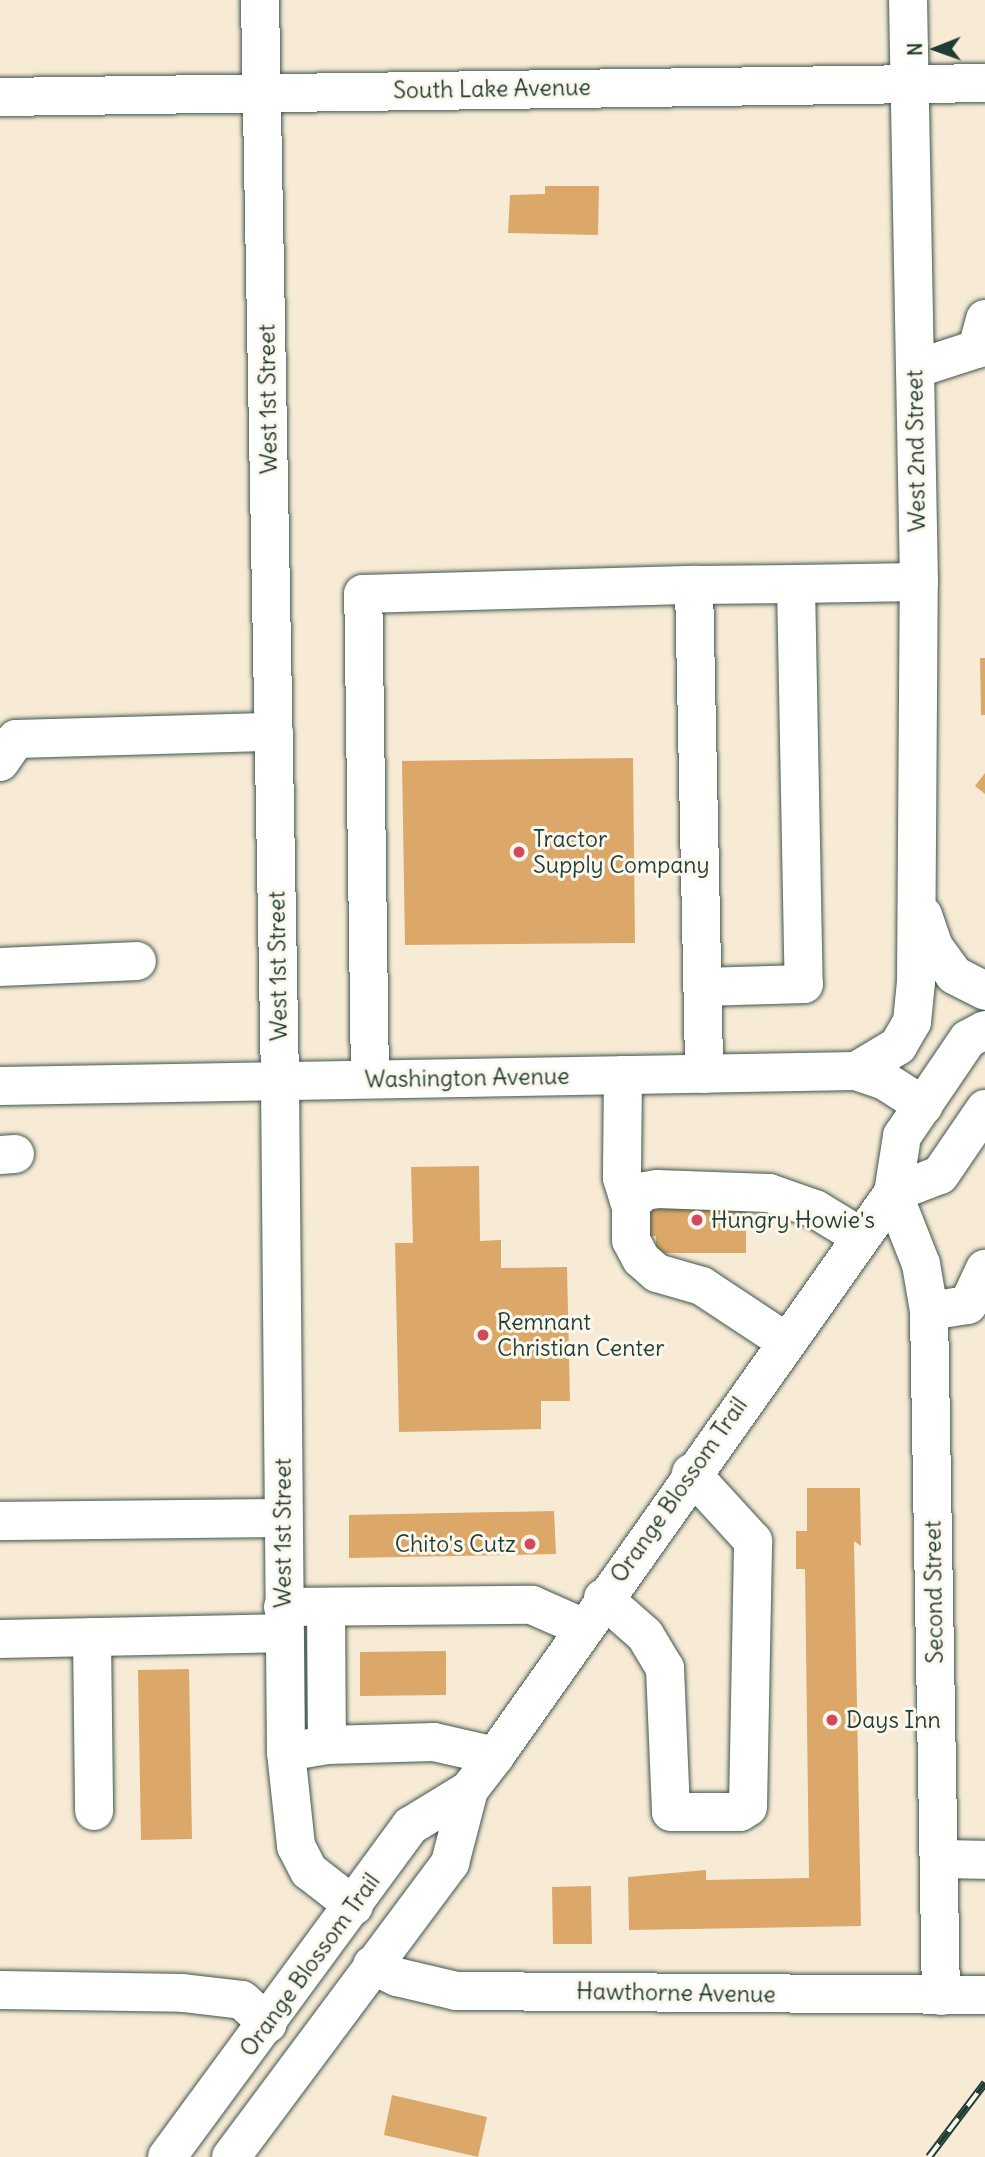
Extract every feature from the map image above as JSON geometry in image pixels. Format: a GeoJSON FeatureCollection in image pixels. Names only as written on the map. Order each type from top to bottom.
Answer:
{"type":"FeatureCollection","features":[{"type":"Feature","properties":{"kind":"street","name":"West 1st Street"},"geometry":{"type":"LineString","coordinates":[[260,0],[280,1081],[286,1752],[296,1846],[309,1871],[354,1906]]}},
{"type":"Feature","properties":{"kind":"street","name":"West 2nd Street"},"geometry":{"type":"LineString","coordinates":[[856,1071],[893,1052],[912,1022],[919,903],[919,582],[908,0]]}},
{"type":"Feature","properties":{"kind":"street","name":"South Lake Avenue"},"geometry":{"type":"LineString","coordinates":[[0,97],[985,83]]}},
{"type":"Feature","properties":{"kind":"street"},"geometry":{"type":"LineString","coordinates":[[915,369],[977,349],[985,319]]}},
{"type":"Feature","properties":{"kind":"street"},"geometry":{"type":"LineString","coordinates":[[370,1079],[363,594],[694,584],[919,582]]}},
{"type":"Feature","properties":{"kind":"street"},"geometry":{"type":"LineString","coordinates":[[694,584],[704,1074]]}},
{"type":"Feature","properties":{"kind":"street"},"geometry":{"type":"LineString","coordinates":[[702,988],[804,984],[796,584]]}},
{"type":"Feature","properties":{"kind":"street"},"geometry":{"type":"LineString","coordinates":[[0,762],[16,739],[274,732]]}},
{"type":"Feature","properties":{"kind":"street","name":"West 2nd Street"},"geometry":{"type":"LineString","coordinates":[[919,903],[934,947],[954,975],[985,991]]}},
{"type":"Feature","properties":{"kind":"street"},"geometry":{"type":"LineString","coordinates":[[0,967],[137,961]]}},
{"type":"Feature","properties":{"kind":"street","name":"Orange Blossom Trail"},"geometry":{"type":"LineString","coordinates":[[167,2157],[268,2024],[410,1826],[469,1790],[495,1756],[592,1612],[893,1193],[902,1136],[968,1039],[985,1030]]}},
{"type":"Feature","properties":{"kind":"street","name":"Washington Avenue"},"geometry":{"type":"LineString","coordinates":[[1,1076],[280,1081],[856,1071],[886,1081],[924,1106]]}},
{"type":"Feature","properties":{"kind":"street"},"geometry":{"type":"LineString","coordinates":[[622,1075],[622,1178],[631,1207],[631,1240],[641,1259],[657,1273],[702,1286],[785,1341]]}},
{"type":"Feature","properties":{"kind":"street"},"geometry":{"type":"LineString","coordinates":[[893,1193],[940,1175],[985,1109]]}},
{"type":"Feature","properties":{"kind":"street"},"geometry":{"type":"LineString","coordinates":[[631,1207],[638,1195],[657,1189],[769,1193],[815,1209],[861,1237]]}},
{"type":"Feature","properties":{"kind":"street","name":"Second Street"},"geometry":{"type":"LineString","coordinates":[[893,1193],[921,1264],[929,1311],[941,1996]]}},
{"type":"Feature","properties":{"kind":"street"},"geometry":{"type":"LineString","coordinates":[[929,1311],[977,1307],[985,1269]]}},
{"type":"Feature","properties":{"kind":"street"},"geometry":{"type":"LineString","coordinates":[[0,1639],[92,1637],[283,1620],[326,1607],[532,1605],[592,1612],[645,1635],[665,1668],[671,1812],[740,1812],[748,1807],[754,1542],[691,1473]]}},
{"type":"Feature","properties":{"kind":"street"},"geometry":{"type":"LineString","coordinates":[[0,1521],[283,1518]]}},
{"type":"Feature","properties":{"kind":"street"},"geometry":{"type":"LineString","coordinates":[[326,1607],[327,1745]]}},
{"type":"Feature","properties":{"kind":"street"},"geometry":{"type":"LineString","coordinates":[[92,1637],[94,1811]]}},
{"type":"Feature","properties":{"kind":"street"},"geometry":{"type":"LineString","coordinates":[[286,1752],[327,1745],[433,1742],[495,1756]]}},
{"type":"Feature","properties":{"kind":"street","name":"Orange Blossom Trail"},"geometry":{"type":"LineString","coordinates":[[245,2150],[372,1965],[450,1863],[469,1790]]}},
{"type":"Feature","properties":{"kind":"street"},"geometry":{"type":"LineString","coordinates":[[939,1860],[985,1860]]}},
{"type":"Feature","properties":{"kind":"street","name":"Hawthorne Avenue"},"geometry":{"type":"LineString","coordinates":[[372,1965],[397,1977],[456,1991],[985,1996]]}},
{"type":"Feature","properties":{"kind":"street"},"geometry":{"type":"LineString","coordinates":[[0,1990],[183,1993],[242,2000],[268,2024]]}},
{"type":"Feature","properties":{"kind":"building"},"geometry":{"type":"Polygon","coordinates":[[[545,186],[599,186],[598,235],[508,233],[510,195],[545,194],[545,186]]]}},
{"type":"Feature","properties":{"kind":"building"},"geometry":{"type":"Polygon","coordinates":[[[980,658],[985,658],[985,715],[981,715],[980,658]]]}},
{"type":"Feature","properties":{"kind":"building","name":"Tractor Supply Company"},"geometry":{"type":"Polygon","coordinates":[[[633,758],[635,943],[405,945],[402,761],[633,758]]]}},
{"type":"Feature","properties":{"kind":"building"},"geometry":{"type":"Polygon","coordinates":[[[985,773],[985,794],[975,786],[985,773]]]}},
{"type":"Feature","properties":{"kind":"building","name":"Remnant Christian Center"},"geometry":{"type":"Polygon","coordinates":[[[479,1166],[480,1241],[501,1240],[501,1268],[567,1267],[570,1401],[541,1401],[541,1429],[399,1432],[395,1243],[413,1243],[411,1167],[479,1166]]]}},
{"type":"Feature","properties":{"kind":"building","name":"Hungry Howie's"},"geometry":{"type":"Polygon","coordinates":[[[746,1202],[746,1253],[656,1253],[656,1236],[649,1236],[649,1203],[746,1202]]]}},
{"type":"Feature","properties":{"kind":"building","name":"Days Inn"},"geometry":{"type":"Polygon","coordinates":[[[807,1488],[860,1488],[861,1546],[854,1541],[861,1926],[629,1930],[628,1877],[706,1870],[706,1880],[809,1878],[805,1569],[796,1569],[796,1531],[807,1531],[807,1488]]]}},
{"type":"Feature","properties":{"kind":"building"},"geometry":{"type":"Polygon","coordinates":[[[554,1511],[556,1554],[349,1558],[349,1515],[554,1511]]]}},
{"type":"Feature","properties":{"kind":"building"},"geometry":{"type":"Polygon","coordinates":[[[446,1651],[446,1695],[360,1696],[360,1652],[446,1651]]]}},
{"type":"Feature","properties":{"kind":"building"},"geometry":{"type":"Polygon","coordinates":[[[189,1669],[192,1839],[141,1840],[138,1670],[189,1669]]]}},
{"type":"Feature","properties":{"kind":"building"},"geometry":{"type":"Polygon","coordinates":[[[591,1886],[592,1944],[553,1944],[552,1887],[591,1886]]]}},
{"type":"Feature","properties":{"kind":"building"},"geometry":{"type":"Polygon","coordinates":[[[392,2095],[487,2117],[478,2157],[384,2135],[392,2095]]]}},
{"type":"Feature","properties":{"kind":"railway"},"geometry":{"type":"LineString","coordinates":[[929,2157],[985,2083]]}},
{"type":"Feature","properties":{"kind":"place","name":"Tractor Supply Company"},"geometry":{"type":"Point","coordinates":[519,852]}},
{"type":"Feature","properties":{"kind":"place","name":"Hungry Howie's"},"geometry":{"type":"Point","coordinates":[697,1220]}},
{"type":"Feature","properties":{"kind":"place","name":"Remnant Christian Center"},"geometry":{"type":"Point","coordinates":[483,1335]}},
{"type":"Feature","properties":{"kind":"place","name":"Chito's Cutz"},"geometry":{"type":"Point","coordinates":[530,1544]}},
{"type":"Feature","properties":{"kind":"place","name":"Days Inn"},"geometry":{"type":"Point","coordinates":[832,1720]}}]}
